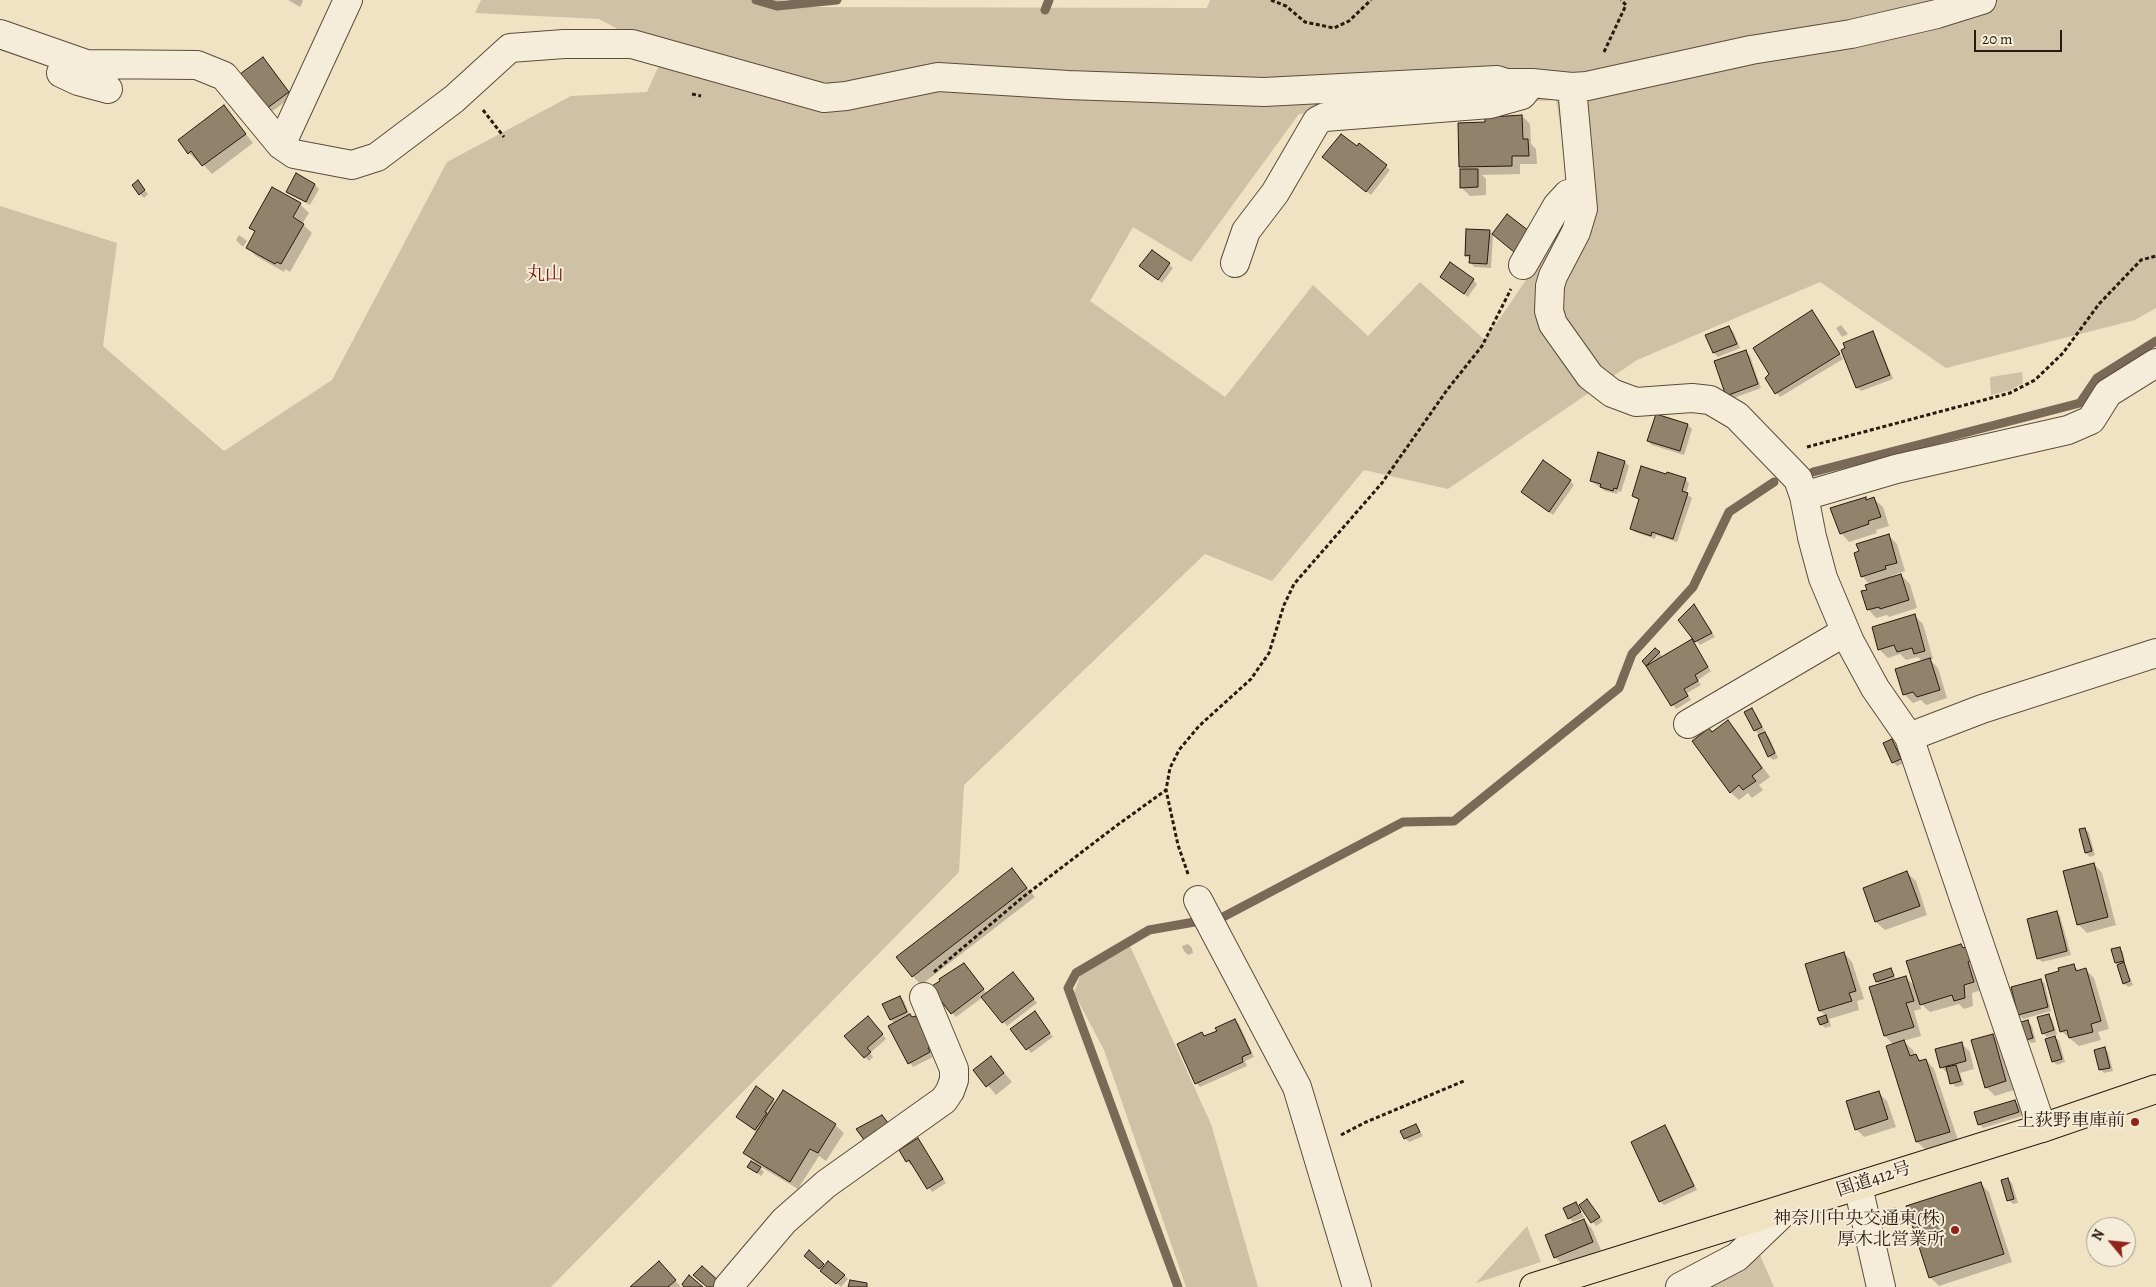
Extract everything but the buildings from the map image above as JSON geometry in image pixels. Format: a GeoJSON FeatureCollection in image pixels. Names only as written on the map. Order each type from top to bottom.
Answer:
{"type":"FeatureCollection","features":[{"type":"Feature","properties":{"kind":"highway","name":"国道412号"},"geometry":{"type":"LineString","coordinates":[[1534,1287],[2042,1128],[2156,1090]]}},
{"type":"Feature","properties":{"kind":"street"},"geometry":{"type":"LineString","coordinates":[[281,145],[348,0]]}},
{"type":"Feature","properties":{"kind":"street"},"geometry":{"type":"LineString","coordinates":[[2,28],[86,64],[197,65],[224,76],[281,145],[294,154],[352,165],[377,157],[454,99],[510,48],[564,44],[632,44],[824,98],[846,96],[938,77],[1068,85],[1264,92],[1497,80],[1506,83],[1580,87],[1751,50],[1851,34],[1937,14],[1982,0]]}},
{"type":"Feature","properties":{"kind":"street"},"geometry":{"type":"LineString","coordinates":[[67,57],[61,73],[78,81],[108,89]]}},
{"type":"Feature","properties":{"kind":"street"},"geometry":{"type":"LineString","coordinates":[[1234,264],[1246,231],[1275,193],[1317,121],[1325,117],[1490,104],[1522,95],[1532,83]]}},
{"type":"Feature","properties":{"kind":"street"},"geometry":{"type":"LineString","coordinates":[[1580,87],[1581,191],[1583,209],[1576,232],[1553,276],[1550,286],[1549,304],[1553,324],[1590,376],[1612,393],[1636,402],[1692,398],[1710,400],[1737,416],[1798,479],[1804,496],[1823,578],[1845,632],[1875,688],[1909,737],[2042,1128]]}},
{"type":"Feature","properties":{"kind":"street"},"geometry":{"type":"LineString","coordinates":[[1523,266],[1557,206],[1568,194],[1581,191]]}},
{"type":"Feature","properties":{"kind":"street"},"geometry":{"type":"LineString","coordinates":[[1804,496],[1896,469],[2068,430],[2091,420],[2108,393],[2156,363]]}},
{"type":"Feature","properties":{"kind":"street"},"geometry":{"type":"LineString","coordinates":[[1688,724],[1845,632]]}},
{"type":"Feature","properties":{"kind":"street"},"geometry":{"type":"LineString","coordinates":[[1909,737],[1982,709],[2156,653]]}},
{"type":"Feature","properties":{"kind":"street"},"geometry":{"type":"LineString","coordinates":[[1203,911],[1297,1087],[1357,1287]]}},
{"type":"Feature","properties":{"kind":"street"},"geometry":{"type":"LineString","coordinates":[[728,1287],[784,1221],[826,1184],[944,1100],[954,1080],[954,1069],[924,997]]}},
{"type":"Feature","properties":{"kind":"street"},"geometry":{"type":"LineString","coordinates":[[1858,1186],[1881,1287]]}},
{"type":"Feature","properties":{"kind":"street"},"geometry":{"type":"LineString","coordinates":[[1680,1287],[1737,1257],[1788,1208]]}},
{"type":"Feature","properties":{"kind":"path"},"geometry":{"type":"LineString","coordinates":[[1271,0],[1286,6],[1305,22],[1334,28],[1349,21],[1371,0]]}},
{"type":"Feature","properties":{"kind":"path"},"geometry":{"type":"LineString","coordinates":[[1580,87],[1626,5],[1621,0]]}},
{"type":"Feature","properties":{"kind":"path"},"geometry":{"type":"LineString","coordinates":[[1784,466],[1805,448],[2010,393],[2035,380],[2062,353],[2099,304],[2140,260],[2156,256]]}},
{"type":"Feature","properties":{"kind":"path"},"geometry":{"type":"LineString","coordinates":[[1203,911],[1178,845],[1166,790],[1170,768],[1179,750],[1199,726],[1251,679],[1269,653],[1284,605],[1294,584],[1382,483],[1447,390],[1482,346],[1523,266]]}},
{"type":"Feature","properties":{"kind":"path"},"geometry":{"type":"LineString","coordinates":[[924,997],[925,982],[937,968],[1023,897],[1166,790]]}},
{"type":"Feature","properties":{"kind":"path"},"geometry":{"type":"LineString","coordinates":[[1316,1148],[1366,1122],[1464,1081]]}},
{"type":"Feature","properties":{"kind":"shaded area"},"geometry":{"type":"Polygon","coordinates":[[[481,0],[782,0],[796,7],[1207,8],[1210,0],[2156,0],[2156,308],[2135,320],[1946,368],[1820,282],[1637,360],[1448,489],[1364,470],[1272,581],[1205,554],[964,785],[959,872],[551,1287],[0,1287],[0,206],[117,243],[103,346],[224,451],[332,380],[447,162],[571,96],[647,92],[664,54],[599,19],[475,13],[481,0]],[[1556,100],[1299,114],[1191,262],[1133,227],[1090,301],[1225,397],[1313,285],[1368,336],[1420,282],[1485,340],[1574,210],[1556,100]]]}},
{"type":"Feature","properties":{"kind":"shaded area"},"geometry":{"type":"Polygon","coordinates":[[[2022,372],[2023,383],[2011,390],[1991,395],[1990,377],[2022,372]]]}},
{"type":"Feature","properties":{"kind":"shaded area"},"geometry":{"type":"Polygon","coordinates":[[[1130,946],[1211,1124],[1258,1287],[1186,1287],[1104,1050],[1074,993],[1080,976],[1130,946]]]}},
{"type":"Feature","properties":{"kind":"shaded area"},"geometry":{"type":"Polygon","coordinates":[[[1527,1226],[1541,1262],[1476,1283],[1527,1226]]]}},
{"type":"Feature","properties":{"kind":"shaded area"},"geometry":{"type":"Polygon","coordinates":[[[1760,1255],[1774,1287],[1698,1287],[1760,1255]]]}},
{"type":"Feature","properties":{"kind":"waterway"},"geometry":{"type":"LineString","coordinates":[[756,0],[777,6],[837,0]]}},
{"type":"Feature","properties":{"kind":"waterway"},"geometry":{"type":"LineString","coordinates":[[1045,10],[1049,0]]}},
{"type":"Feature","properties":{"kind":"waterway"},"geometry":{"type":"LineString","coordinates":[[1813,472],[2080,403],[2097,378],[2156,341]]}},
{"type":"Feature","properties":{"kind":"waterway"},"geometry":{"type":"LineString","coordinates":[[1178,1287],[1068,988],[1076,973],[1149,930],[1223,917],[1403,822],[1454,821],[1619,688],[1632,654],[1693,587],[1729,512],[1774,482]]}},
{"type":"Feature","properties":{"kind":"place","name":"上荻野車庫前"},"geometry":{"type":"Point","coordinates":[2135,1122]}},
{"type":"Feature","properties":{"kind":"place","name":"神奈川中央交通東(株) 厚木北営業所"},"geometry":{"type":"Point","coordinates":[1955,1230]}},
{"type":"Feature","properties":{"kind":"district","name":"丸山"},"geometry":{"type":"Point","coordinates":[545,275]}}]}
